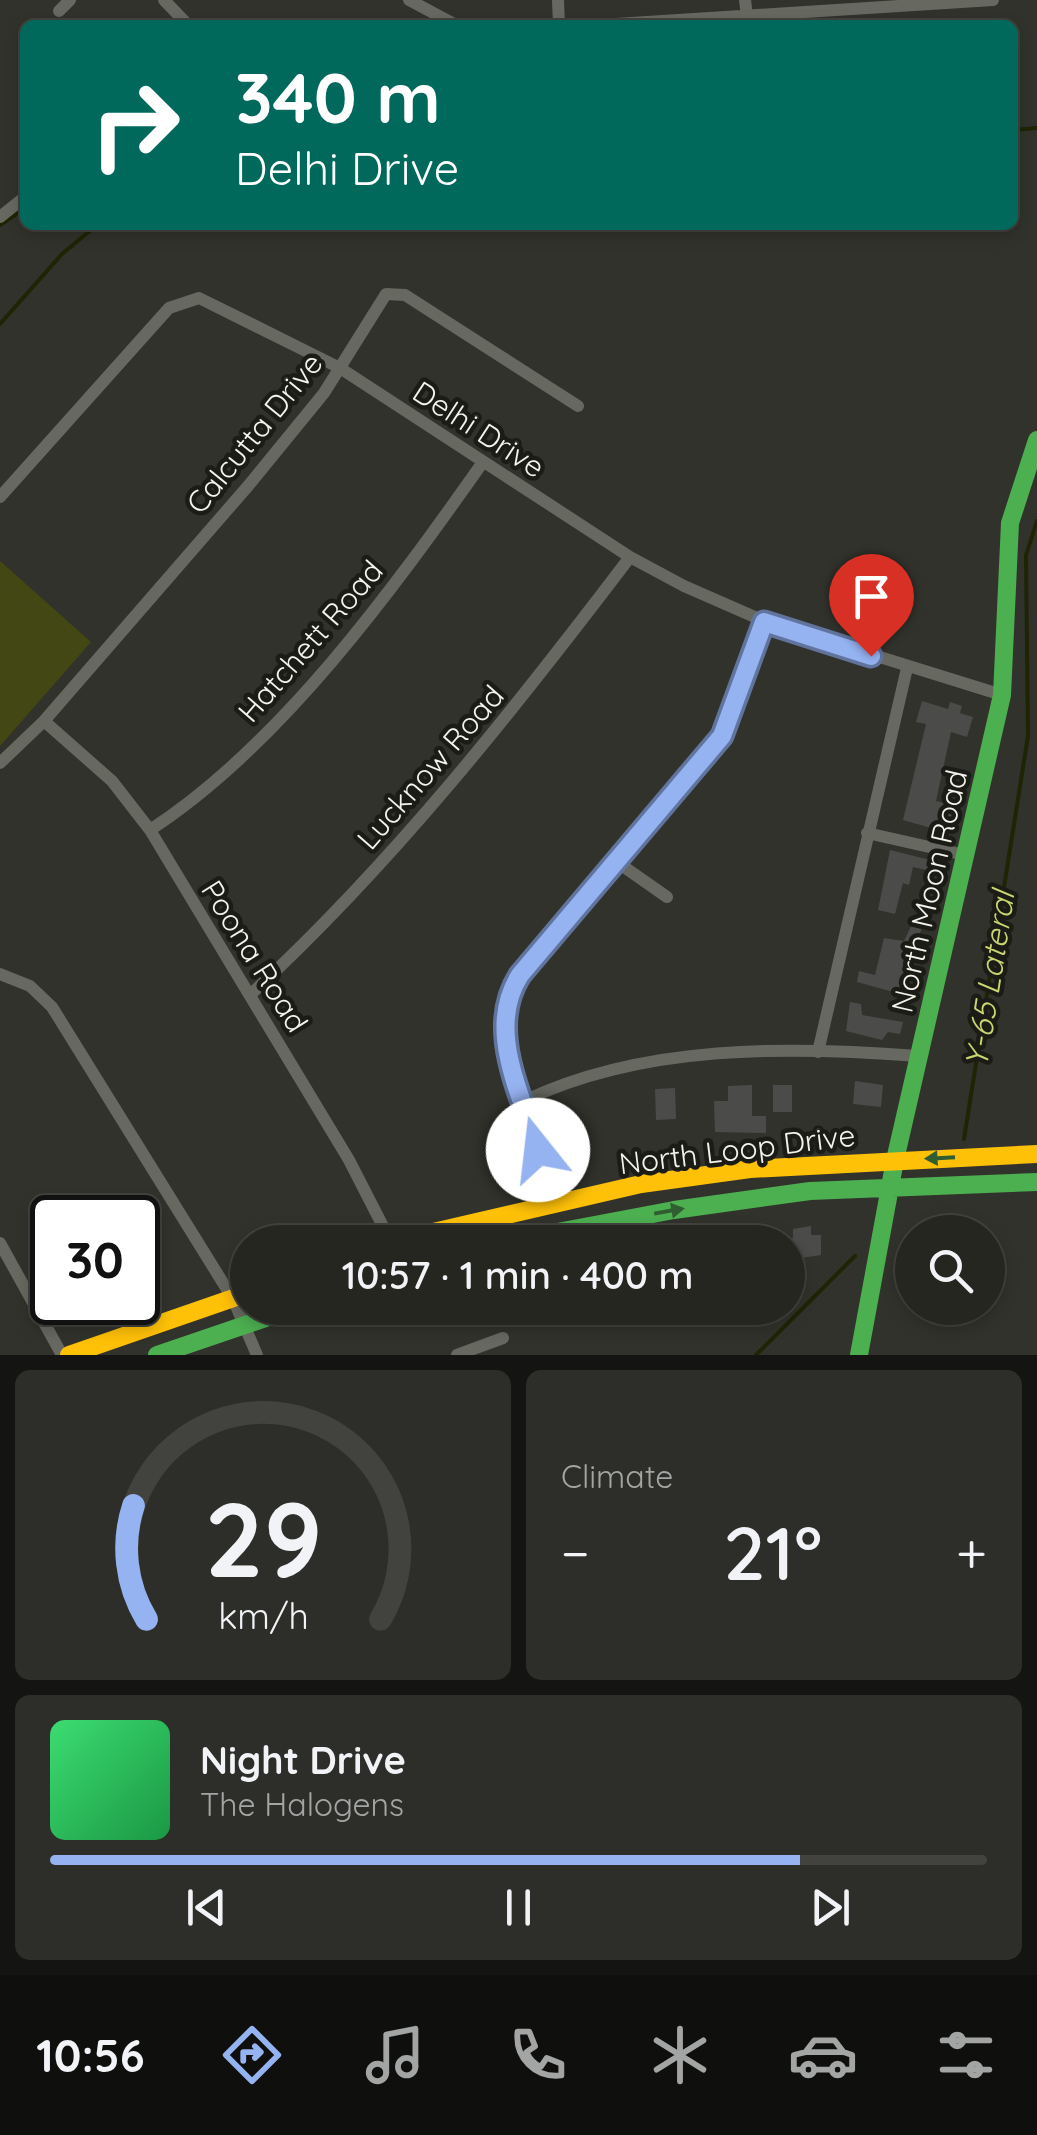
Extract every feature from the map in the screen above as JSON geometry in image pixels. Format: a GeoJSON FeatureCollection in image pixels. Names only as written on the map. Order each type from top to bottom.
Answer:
{"type":"FeatureCollection","features":[{"type":"Feature","properties":{"kind":"main road","name":"North Moon Road"},"geometry":{"type":"LineString","coordinates":[[859,1355],[895,1160],[1002,695],[1010,523],[1037,440]]}},
{"type":"Feature","properties":{"kind":"main road","name":"North Loop Drive"},"geometry":{"type":"LineString","coordinates":[[461,1225],[554,1203],[750,1169],[1037,1154]]}},
{"type":"Feature","properties":{"kind":"main road","name":"North Loop Drive"},"geometry":{"type":"LineString","coordinates":[[601,1225],[810,1191],[1037,1182]]}},
{"type":"Feature","properties":{"kind":"main road"},"geometry":{"type":"LineString","coordinates":[[66,1355],[230,1299]]}},
{"type":"Feature","properties":{"kind":"main road"},"geometry":{"type":"LineString","coordinates":[[157,1355],[241,1325]]}},
{"type":"Feature","properties":{"kind":"street"},"geometry":{"type":"LineString","coordinates":[[59,11],[70,0]]}},
{"type":"Feature","properties":{"kind":"street"},"geometry":{"type":"LineString","coordinates":[[164,0],[183,20]]}},
{"type":"Feature","properties":{"kind":"street"},"geometry":{"type":"LineString","coordinates":[[409,0],[447,20]]}},
{"type":"Feature","properties":{"kind":"street"},"geometry":{"type":"LineString","coordinates":[[745,0],[747,16]]}},
{"type":"Feature","properties":{"kind":"street"},"geometry":{"type":"LineString","coordinates":[[682,20],[993,0]]}},
{"type":"Feature","properties":{"kind":"street"},"geometry":{"type":"LineString","coordinates":[[0,217],[20,201]]}},
{"type":"Feature","properties":{"kind":"street","name":"Calcutta Drive"},"geometry":{"type":"LineString","coordinates":[[0,763],[44,721],[248,486],[340,368],[382,297],[400,292],[578,406]]}},
{"type":"Feature","properties":{"kind":"street","name":"Delhi Drive"},"geometry":{"type":"LineString","coordinates":[[0,498],[162,314],[186,299],[211,300],[340,368],[630,557],[764,622],[1002,695]]}},
{"type":"Feature","properties":{"kind":"street","name":"Hatchett Road"},"geometry":{"type":"LineString","coordinates":[[150,830],[208,790],[278,717],[374,608],[483,462]]}},
{"type":"Feature","properties":{"kind":"street","name":"Lucknow Road"},"geometry":{"type":"LineString","coordinates":[[251,994],[342,907],[509,715],[630,557]]}},
{"type":"Feature","properties":{"kind":"street"},"geometry":{"type":"LineString","coordinates":[[554,1203],[504,1032],[507,1002],[520,975],[722,736],[764,622]]}},
{"type":"Feature","properties":{"kind":"street"},"geometry":{"type":"LineString","coordinates":[[818,1052],[907,668]]}},
{"type":"Feature","properties":{"kind":"street","name":"Poona Road"},"geometry":{"type":"LineString","coordinates":[[44,721],[112,782],[150,830],[350,1160],[382,1225]]}},
{"type":"Feature","properties":{"kind":"street"},"geometry":{"type":"LineString","coordinates":[[866,832],[965,855]]}},
{"type":"Feature","properties":{"kind":"street"},"geometry":{"type":"LineString","coordinates":[[617,862],[668,897]]}},
{"type":"Feature","properties":{"kind":"street"},"geometry":{"type":"LineString","coordinates":[[0,974],[30,986],[52,1007],[230,1281]]}},
{"type":"Feature","properties":{"kind":"street"},"geometry":{"type":"LineString","coordinates":[[524,1101],[568,1080],[700,1056],[818,1052],[918,1056]]}},
{"type":"Feature","properties":{"kind":"street"},"geometry":{"type":"LineString","coordinates":[[0,1243],[66,1355]]}},
{"type":"Feature","properties":{"kind":"street"},"geometry":{"type":"LineString","coordinates":[[244,1325],[256,1355]]}},
{"type":"Feature","properties":{"kind":"street"},"geometry":{"type":"LineString","coordinates":[[457,1355],[503,1338]]}},
{"type":"Feature","properties":{"kind":"green space"},"geometry":{"type":"Polygon","coordinates":[[[0,561],[91,642],[0,746],[0,561]]]}},
{"type":"Feature","properties":{"kind":"building"},"geometry":{"type":"Polygon","coordinates":[[[922,701],[948,709],[950,702],[962,706],[960,713],[973,717],[967,737],[951,732],[936,801],[955,805],[952,819],[941,816],[938,830],[903,820],[926,724],[916,722],[922,701]]]}},
{"type":"Feature","properties":{"kind":"building"},"geometry":{"type":"Polygon","coordinates":[[[890,850],[938,862],[935,872],[913,867],[909,885],[903,883],[895,914],[878,910],[890,850]]]}},
{"type":"Feature","properties":{"kind":"building"},"geometry":{"type":"Polygon","coordinates":[[[913,922],[923,925],[902,981],[911,984],[908,996],[857,982],[859,971],[875,975],[884,938],[904,941],[913,922]]]}},
{"type":"Feature","properties":{"kind":"building"},"geometry":{"type":"Polygon","coordinates":[[[850,1002],[861,1004],[862,1015],[903,1022],[900,1034],[888,1032],[882,1040],[846,1031],[850,1002]]]}},
{"type":"Feature","properties":{"kind":"building"},"geometry":{"type":"Polygon","coordinates":[[[855,1081],[883,1085],[881,1107],[853,1104],[855,1081]]]}},
{"type":"Feature","properties":{"kind":"building"},"geometry":{"type":"Polygon","coordinates":[[[752,1085],[752,1116],[766,1116],[766,1133],[715,1132],[714,1101],[728,1101],[728,1086],[752,1085]]]}},
{"type":"Feature","properties":{"kind":"building"},"geometry":{"type":"Polygon","coordinates":[[[773,1085],[792,1085],[792,1112],[773,1112],[773,1085]]]}},
{"type":"Feature","properties":{"kind":"building"},"geometry":{"type":"Polygon","coordinates":[[[675,1088],[676,1119],[656,1120],[655,1089],[675,1088]]]}},
{"type":"Feature","properties":{"kind":"building"},"geometry":{"type":"Polygon","coordinates":[[[811,1226],[811,1235],[821,1235],[821,1255],[805,1257],[805,1227],[811,1226]]]}},
{"type":"Feature","properties":{"kind":"waterway"},"geometry":{"type":"LineString","coordinates":[[1018,130],[1037,128]]}},
{"type":"Feature","properties":{"kind":"waterway"},"geometry":{"type":"LineString","coordinates":[[0,225],[20,211]]}},
{"type":"Feature","properties":{"kind":"waterway"},"geometry":{"type":"LineString","coordinates":[[0,324],[62,254],[91,230]]}},
{"type":"Feature","properties":{"kind":"waterway","name":"Y-65 Lateral"},"geometry":{"type":"LineString","coordinates":[[964,1139],[1028,736],[1026,555],[1037,521]]}},
{"type":"Feature","properties":{"kind":"waterway","name":"Y-65 Lateral"},"geometry":{"type":"LineString","coordinates":[[756,1355],[855,1256]]}},
{"type":"Feature","properties":{"kind":"traffic: fast"},"geometry":{"type":"LineString","coordinates":[[859,1355],[895,1160],[1002,695],[1010,523],[1037,440]]}},
{"type":"Feature","properties":{"kind":"traffic: fast"},"geometry":{"type":"LineString","coordinates":[[595,1225],[810,1191],[1037,1182]]}},
{"type":"Feature","properties":{"kind":"traffic: fast"},"geometry":{"type":"LineString","coordinates":[[157,1355],[245,1325]]}},
{"type":"Feature","properties":{"kind":"traffic: slow"},"geometry":{"type":"LineString","coordinates":[[464,1225],[641,1184],[750,1169],[1037,1154]]}},
{"type":"Feature","properties":{"kind":"traffic: slow"},"geometry":{"type":"LineString","coordinates":[[69,1355],[230,1299]]}},
{"type":"Feature","properties":{"kind":"route"},"geometry":{"type":"LineString","coordinates":[[538,1150],[504,1032],[507,1002],[520,975],[722,736],[764,622],[871,656]]}}]}
